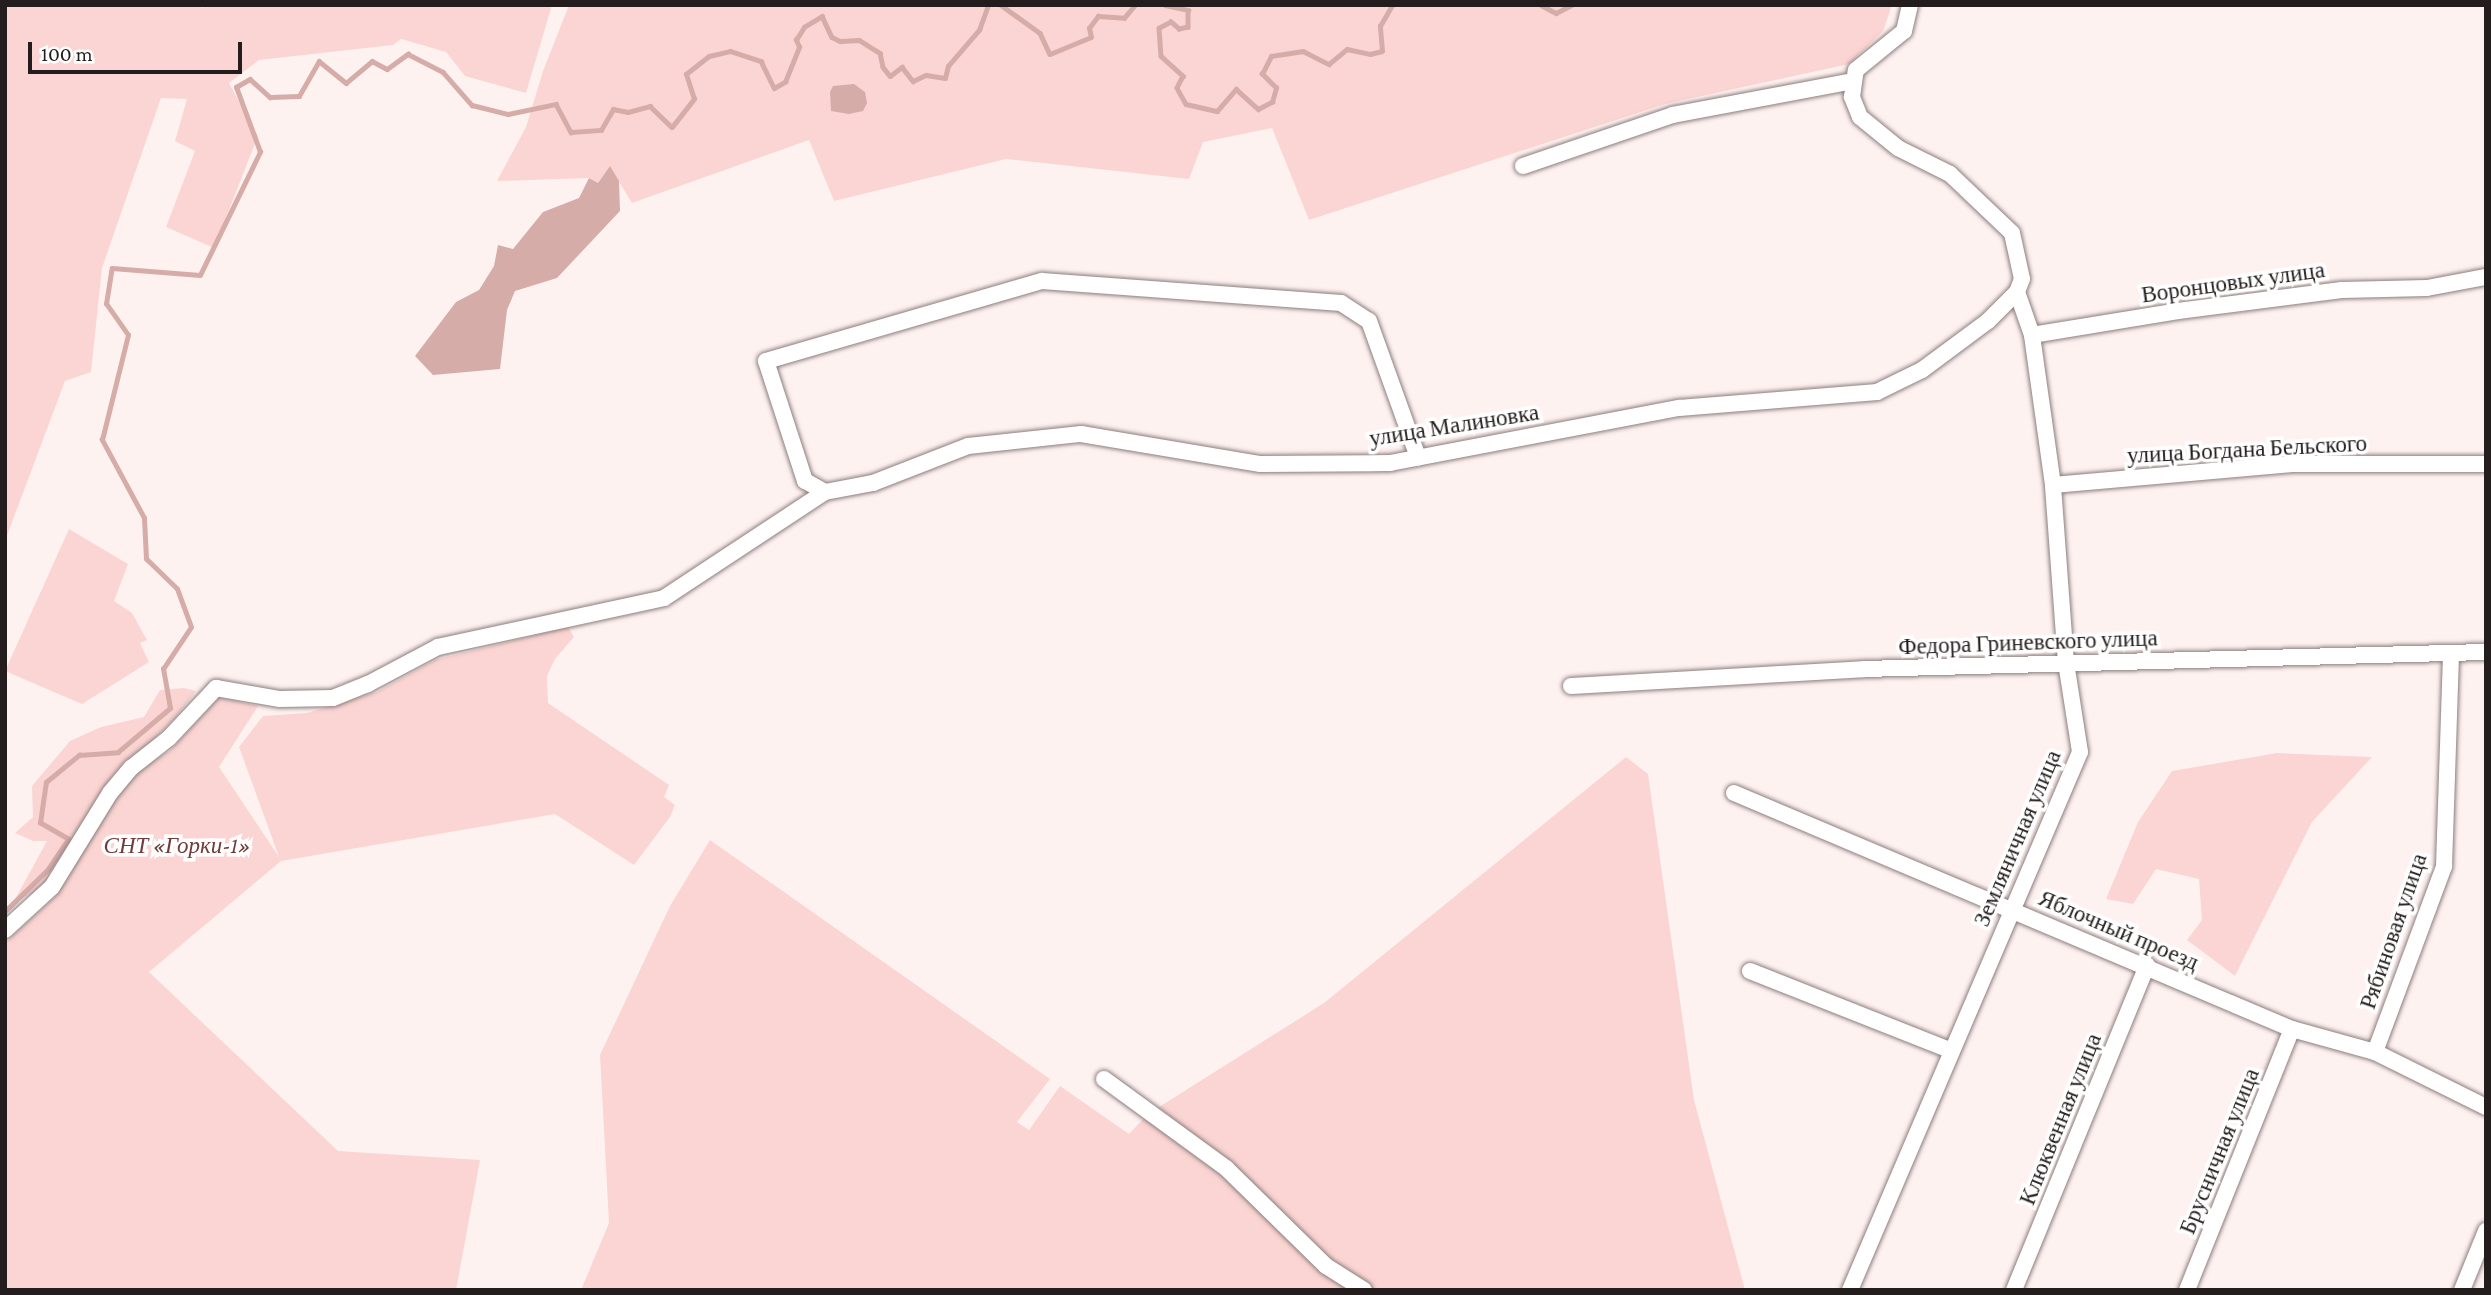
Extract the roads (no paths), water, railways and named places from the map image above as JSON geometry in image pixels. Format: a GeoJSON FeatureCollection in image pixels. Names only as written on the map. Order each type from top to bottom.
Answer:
{"type":"FeatureCollection","features":[{"type":"Feature","properties":{"kind":"street"},"geometry":{"type":"LineString","coordinates":[[1910,5],[1904,31],[1856,70],[1852,97],[1860,117],[1898,148],[1950,174],[2012,233],[2022,267],[2022,279],[2017,292],[2032,335]]}},
{"type":"Feature","properties":{"kind":"street"},"geometry":{"type":"LineString","coordinates":[[1523,166],[1673,115],[1853,81]]}},
{"type":"Feature","properties":{"kind":"street","name":"Воронцовых улица"},"geometry":{"type":"LineString","coordinates":[[2032,335],[2178,311],[2342,290],[2427,288],[2486,277]]}},
{"type":"Feature","properties":{"kind":"street"},"geometry":{"type":"LineString","coordinates":[[5,930],[52,887],[110,793],[131,768],[169,738],[216,688],[280,699],[333,698],[438,647],[664,598],[825,492],[805,481],[766,361],[1042,281],[1341,303],[1369,321],[1418,457]]}},
{"type":"Feature","properties":{"kind":"street","name":"улица Малиновка"},"geometry":{"type":"LineString","coordinates":[[825,492],[873,483],[968,446],[1081,435],[1261,464],[1390,463],[1678,408],[1877,392],[1922,370],[1988,321],[2017,292]]}},
{"type":"Feature","properties":{"kind":"street","name":"Земляничная улица"},"geometry":{"type":"LineString","coordinates":[[1850,1290],[1950,1050],[2080,752],[2066,663],[2053,485],[2032,335]]}},
{"type":"Feature","properties":{"kind":"street","name":"улица Богдана Бельского"},"geometry":{"type":"LineString","coordinates":[[2053,485],[2295,464],[2486,464]]}},
{"type":"Feature","properties":{"kind":"street","name":"Федора Гриневского улица"},"geometry":{"type":"LineString","coordinates":[[1571,686],[1864,669],[2486,652]]}},
{"type":"Feature","properties":{"kind":"street","name":"Рябиновая улица"},"geometry":{"type":"LineString","coordinates":[[2375,1052],[2444,866],[2451,655]]}},
{"type":"Feature","properties":{"kind":"street","name":"Яблочный проезд"},"geometry":{"type":"LineString","coordinates":[[1734,793],[2147,965],[2292,1029],[2375,1052],[2486,1107]]}},
{"type":"Feature","properties":{"kind":"street","name":"Клюквенная улица"},"geometry":{"type":"LineString","coordinates":[[2014,1290],[2147,965]]}},
{"type":"Feature","properties":{"kind":"street"},"geometry":{"type":"LineString","coordinates":[[1750,971],[1950,1050]]}},
{"type":"Feature","properties":{"kind":"street","name":"Брусничная улица"},"geometry":{"type":"LineString","coordinates":[[2187,1290],[2292,1029]]}},
{"type":"Feature","properties":{"kind":"street"},"geometry":{"type":"LineString","coordinates":[[1104,1079],[1226,1168],[1326,1266],[1364,1290]]}},
{"type":"Feature","properties":{"kind":"street"},"geometry":{"type":"LineString","coordinates":[[2462,1290],[2486,1231]]}},
{"type":"Feature","properties":{"kind":"waterway"},"geometry":{"type":"LineString","coordinates":[[5,911],[48,869],[68,839],[40,823],[46,782],[79,755],[118,752],[170,708],[163,669],[191,627],[177,589],[146,559],[144,518],[102,440],[128,335],[106,304],[112,268],[200,275],[260,152],[236,87],[250,79],[270,97],[299,96],[319,61],[346,83],[372,61],[387,69],[408,54],[443,72],[472,105],[508,114],[556,104],[571,132],[601,130],[613,109],[628,112],[650,106],[672,127],[694,99],[686,74],[709,56],[730,51],[761,61],[774,88],[785,82],[799,47],[796,40],[804,27],[822,16],[832,37],[840,41],[859,40],[880,53],[883,67],[890,76],[902,67],[913,81],[926,75],[945,78],[948,66],[979,30],[988,5]]}},
{"type":"Feature","properties":{"kind":"waterway"},"geometry":{"type":"LineString","coordinates":[[1001,5],[1040,33],[1050,54],[1091,37],[1089,28],[1098,16],[1124,18],[1135,5]]}},
{"type":"Feature","properties":{"kind":"waterway"},"geometry":{"type":"LineString","coordinates":[[1165,5],[1188,10],[1188,27],[1179,29],[1171,22],[1159,28],[1161,56],[1183,76],[1177,88],[1186,104],[1217,111],[1236,89],[1258,109],[1272,102],[1276,88],[1262,74],[1271,56],[1303,51],[1329,64],[1347,49],[1370,54],[1382,51],[1380,26],[1392,5]]}},
{"type":"Feature","properties":{"kind":"waterway"},"geometry":{"type":"LineString","coordinates":[[1541,5],[1556,13],[1572,5]]}},
{"type":"Feature","properties":{"kind":"park label","name":"СНТ «Горки-1»"},"geometry":{"type":"Point","coordinates":[177,845]}}]}
